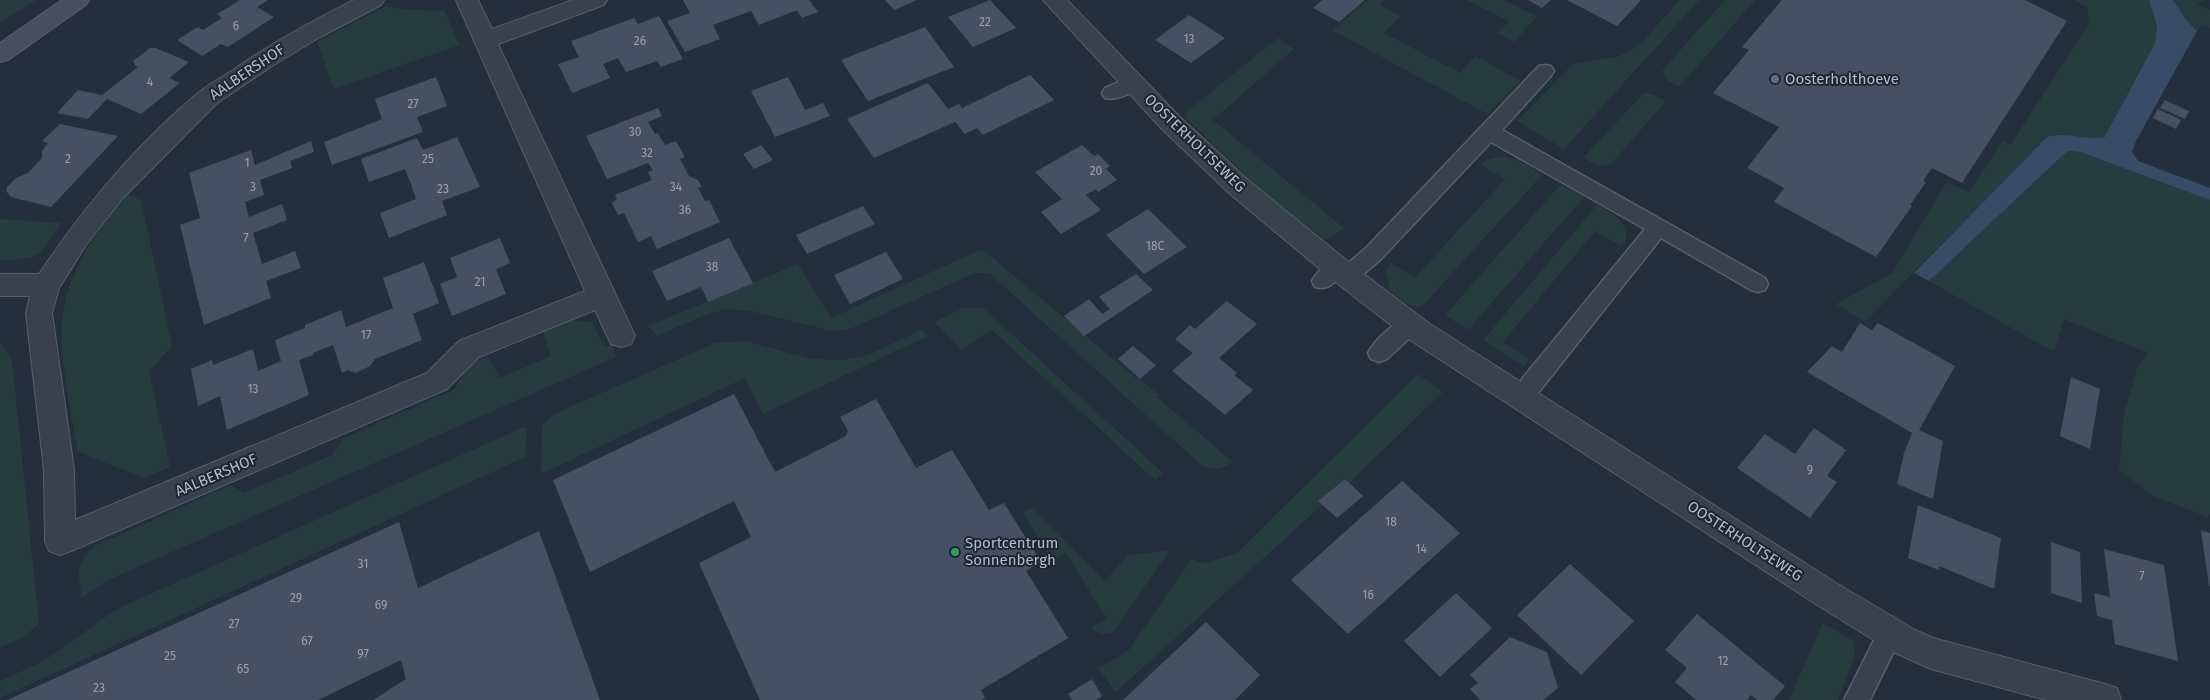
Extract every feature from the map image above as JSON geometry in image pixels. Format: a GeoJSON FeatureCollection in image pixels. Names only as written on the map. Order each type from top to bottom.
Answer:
{"type":"FeatureCollection","features":[{"type":"Feature","properties":{"kind":"street"},"geometry":{"type":"LineString","coordinates":[[0,32],[50,0]]}},
{"type":"Feature","properties":{"kind":"street"},"geometry":{"type":"LineString","coordinates":[[0,54],[78,0]]}},
{"type":"Feature","properties":{"kind":"street","name":"AALBERSHOF"},"geometry":{"type":"LineString","coordinates":[[373,0],[290,43],[208,98],[142,161],[113,192],[66,254],[46,285],[38,313],[59,470],[60,541],[437,381],[469,349],[601,296]]}},
{"type":"Feature","properties":{"kind":"street"},"geometry":{"type":"LineString","coordinates":[[467,0],[620,336]]}},
{"type":"Feature","properties":{"kind":"street"},"geometry":{"type":"LineString","coordinates":[[485,40],[596,0]]}},
{"type":"Feature","properties":{"kind":"street","name":"OOSTERHOLTSEWEG"},"geometry":{"type":"LineString","coordinates":[[1054,0],[1171,123],[1335,275],[1410,325],[1890,634],[1931,653],[2105,700]]}},
{"type":"Feature","properties":{"kind":"street"},"geometry":{"type":"LineString","coordinates":[[0,285],[46,285]]}},
{"type":"Feature","properties":{"kind":"lane"},"geometry":{"type":"LineString","coordinates":[[1335,275],[1373,254],[1545,71]]}},
{"type":"Feature","properties":{"kind":"lane"},"geometry":{"type":"LineString","coordinates":[[1111,93],[1133,83]]}},
{"type":"Feature","properties":{"kind":"lane"},"geometry":{"type":"LineString","coordinates":[[1489,132],[1758,284]]}},
{"type":"Feature","properties":{"kind":"lane"},"geometry":{"type":"LineString","coordinates":[[1530,386],[1658,227]]}},
{"type":"Feature","properties":{"kind":"lane"},"geometry":{"type":"LineString","coordinates":[[1380,353],[1410,325]]}},
{"type":"Feature","properties":{"kind":"lane"},"geometry":{"type":"LineString","coordinates":[[1857,700],[1890,634]]}},
{"type":"Feature","properties":{"kind":"green space"},"geometry":{"type":"Polygon","coordinates":[[[0,0],[36,0],[0,23],[0,0]]]}},
{"type":"Feature","properties":{"kind":"green space"},"geometry":{"type":"Polygon","coordinates":[[[1368,0],[1384,0],[1380,5],[1401,16],[1384,33],[1460,73],[1476,56],[1520,81],[1487,114],[1332,30],[1368,0]]]}},
{"type":"Feature","properties":{"kind":"green space"},"geometry":{"type":"Polygon","coordinates":[[[1467,0],[1504,0],[1537,16],[1514,42],[1498,33],[1509,21],[1467,0]]]}},
{"type":"Feature","properties":{"kind":"green space"},"geometry":{"type":"Polygon","coordinates":[[[1680,0],[1699,0],[1564,149],[1517,121],[1573,64],[1617,57],[1632,50],[1644,40],[1680,0]]]}},
{"type":"Feature","properties":{"kind":"green space"},"geometry":{"type":"Polygon","coordinates":[[[1725,0],[1755,0],[1679,87],[1668,81],[1662,71],[1725,0]]]}},
{"type":"Feature","properties":{"kind":"green space"},"geometry":{"type":"Polygon","coordinates":[[[2074,0],[2149,0],[2157,26],[2155,43],[2104,138],[2086,139],[2063,134],[2047,137],[1865,322],[1836,304],[1892,273],[1947,182],[1969,192],[2003,141],[2011,144],[2089,24],[2087,7],[2074,0]]]}},
{"type":"Feature","properties":{"kind":"green space"},"geometry":{"type":"Polygon","coordinates":[[[2173,0],[2202,0],[2198,5],[2210,10],[2210,28],[2202,24],[2197,31],[2186,20],[2173,0]]]}},
{"type":"Feature","properties":{"kind":"green space"},"geometry":{"type":"Polygon","coordinates":[[[386,6],[400,9],[444,11],[460,45],[334,89],[317,42],[386,6]]]}},
{"type":"Feature","properties":{"kind":"green space"},"geometry":{"type":"Polygon","coordinates":[[[1278,38],[1294,49],[1213,120],[1344,228],[1325,240],[1259,188],[1186,118],[1185,113],[1278,38]]]}},
{"type":"Feature","properties":{"kind":"green space"},"geometry":{"type":"Polygon","coordinates":[[[1644,93],[1652,94],[1666,101],[1611,164],[1600,166],[1583,158],[1644,93]]]}},
{"type":"Feature","properties":{"kind":"green space"},"geometry":{"type":"Polygon","coordinates":[[[2069,151],[2080,152],[2210,200],[2210,513],[2208,517],[2153,496],[2119,470],[2124,414],[2137,369],[2148,353],[2064,319],[2054,352],[1929,281],[2064,153],[2069,151]]]}},
{"type":"Feature","properties":{"kind":"green space"},"geometry":{"type":"Polygon","coordinates":[[[1501,156],[1516,159],[1540,173],[1541,176],[1424,304],[1415,306],[1405,303],[1387,289],[1390,286],[1385,274],[1390,262],[1415,278],[1505,179],[1481,165],[1487,160],[1501,156]]]}},
{"type":"Feature","properties":{"kind":"green space"},"geometry":{"type":"Polygon","coordinates":[[[1561,184],[1584,197],[1468,330],[1445,315],[1561,184]]]}},
{"type":"Feature","properties":{"kind":"green space"},"geometry":{"type":"Polygon","coordinates":[[[127,195],[141,200],[172,346],[149,371],[170,467],[144,478],[78,452],[62,353],[62,323],[64,305],[69,288],[84,254],[104,224],[127,195]]]}},
{"type":"Feature","properties":{"kind":"green space"},"geometry":{"type":"Polygon","coordinates":[[[1597,205],[1614,215],[1623,224],[1626,236],[1625,243],[1621,246],[1595,231],[1503,342],[1530,359],[1524,366],[1483,340],[1597,205]]]}},
{"type":"Feature","properties":{"kind":"green space"},"geometry":{"type":"Polygon","coordinates":[[[0,219],[61,223],[38,254],[24,259],[0,260],[0,219]]]}},
{"type":"Feature","properties":{"kind":"green space"},"geometry":{"type":"Polygon","coordinates":[[[982,249],[1138,380],[1140,379],[1159,395],[1157,397],[1233,462],[1217,469],[1201,465],[989,273],[975,273],[850,329],[832,331],[750,311],[729,309],[707,314],[657,336],[648,326],[798,264],[831,318],[982,249]]]}},
{"type":"Feature","properties":{"kind":"green space"},"geometry":{"type":"Polygon","coordinates":[[[964,308],[983,308],[1163,473],[1155,480],[991,329],[962,350],[934,322],[964,308]]]}},
{"type":"Feature","properties":{"kind":"green space"},"geometry":{"type":"Polygon","coordinates":[[[569,320],[592,322],[604,346],[612,344],[616,357],[106,581],[82,598],[79,568],[84,557],[97,545],[231,485],[244,493],[332,455],[344,438],[454,390],[470,364],[489,357],[500,378],[551,356],[543,332],[569,320]]]}},
{"type":"Feature","properties":{"kind":"green space"},"geometry":{"type":"Polygon","coordinates":[[[921,330],[928,336],[763,414],[745,378],[541,474],[542,426],[554,414],[715,343],[745,341],[812,359],[842,360],[868,355],[921,330]]]}},
{"type":"Feature","properties":{"kind":"green space"},"geometry":{"type":"Polygon","coordinates":[[[0,343],[12,360],[39,624],[22,638],[0,648],[0,343]]]}},
{"type":"Feature","properties":{"kind":"green space"},"geometry":{"type":"Polygon","coordinates":[[[1418,374],[1443,392],[1349,483],[1344,479],[1318,501],[1322,505],[1116,692],[1098,669],[1129,650],[1192,558],[1202,564],[1237,553],[1418,374]]]}},
{"type":"Feature","properties":{"kind":"green space"},"geometry":{"type":"Polygon","coordinates":[[[524,427],[527,428],[525,457],[0,698],[0,681],[44,661],[111,613],[132,602],[524,427]]]}},
{"type":"Feature","properties":{"kind":"green space"},"geometry":{"type":"Polygon","coordinates":[[[1032,507],[1105,581],[1128,555],[1170,550],[1114,631],[1102,634],[1091,628],[1107,619],[1066,553],[1052,560],[1023,513],[1032,507]]]}},
{"type":"Feature","properties":{"kind":"green space"},"geometry":{"type":"Polygon","coordinates":[[[1823,623],[1852,640],[1855,655],[1838,700],[1789,700],[1823,623]]]}},
{"type":"Feature","properties":{"kind":"water"},"geometry":{"type":"Polygon","coordinates":[[[2149,0],[2173,0],[2186,20],[2197,31],[2136,141],[2132,152],[2138,161],[2210,188],[2210,200],[2080,152],[2069,151],[1929,281],[1914,273],[2047,137],[2067,135],[2104,138],[2155,43],[2157,26],[2149,0]]]}},
{"type":"Feature","properties":{"kind":"building"},"geometry":{"type":"Polygon","coordinates":[[[240,0],[268,0],[257,7],[274,17],[228,47],[221,44],[202,56],[177,40],[198,27],[203,30],[222,18],[217,14],[240,0]]]}},
{"type":"Feature","properties":{"kind":"building"},"geometry":{"type":"Polygon","coordinates":[[[683,0],[809,0],[818,12],[802,18],[797,10],[759,25],[751,11],[713,25],[720,39],[685,52],[667,21],[690,13],[683,0]]]}},
{"type":"Feature","properties":{"kind":"building"},"geometry":{"type":"Polygon","coordinates":[[[885,0],[917,0],[894,10],[885,0]]]}},
{"type":"Feature","properties":{"kind":"building"},"geometry":{"type":"Polygon","coordinates":[[[990,0],[1016,28],[973,47],[948,17],[990,0]]]}},
{"type":"Feature","properties":{"kind":"building"},"geometry":{"type":"Polygon","coordinates":[[[1322,0],[1365,0],[1339,22],[1313,8],[1322,0]]]}},
{"type":"Feature","properties":{"kind":"building"},"geometry":{"type":"Polygon","coordinates":[[[1528,0],[1551,0],[1542,8],[1528,0]]]}},
{"type":"Feature","properties":{"kind":"building"},"geometry":{"type":"Polygon","coordinates":[[[1567,0],[1641,0],[1617,26],[1567,0]]]}},
{"type":"Feature","properties":{"kind":"building"},"geometry":{"type":"Polygon","coordinates":[[[1782,0],[2025,0],[2067,21],[1962,183],[1932,168],[1923,181],[1926,182],[1910,205],[1912,206],[1876,257],[1774,202],[1784,188],[1747,168],[1779,127],[1713,93],[1749,50],[1742,47],[1782,0]]]}},
{"type":"Feature","properties":{"kind":"building"},"geometry":{"type":"Polygon","coordinates":[[[1189,15],[1225,38],[1191,63],[1155,40],[1189,15]]]}},
{"type":"Feature","properties":{"kind":"building"},"geometry":{"type":"Polygon","coordinates":[[[659,16],[683,59],[661,67],[657,61],[626,72],[618,58],[603,64],[610,78],[572,93],[558,64],[579,57],[571,41],[634,18],[638,24],[659,16]]]}},
{"type":"Feature","properties":{"kind":"building"},"geometry":{"type":"Polygon","coordinates":[[[925,27],[954,67],[868,101],[841,60],[925,27]]]}},
{"type":"Feature","properties":{"kind":"building"},"geometry":{"type":"Polygon","coordinates":[[[150,48],[156,48],[189,62],[169,78],[180,83],[141,114],[107,99],[88,119],[57,113],[78,90],[102,95],[138,67],[135,66],[133,61],[150,48]]]}},
{"type":"Feature","properties":{"kind":"building"},"geometry":{"type":"Polygon","coordinates":[[[1030,75],[1054,100],[983,135],[977,128],[965,134],[955,122],[874,158],[847,119],[928,83],[948,109],[959,104],[962,108],[1030,75]]]}},
{"type":"Feature","properties":{"kind":"building"},"geometry":{"type":"Polygon","coordinates":[[[436,77],[447,106],[417,117],[423,132],[332,165],[324,142],[382,119],[375,99],[436,77]]]}},
{"type":"Feature","properties":{"kind":"building"},"geometry":{"type":"Polygon","coordinates":[[[788,77],[805,110],[823,103],[830,116],[775,137],[751,91],[788,77]]]}},
{"type":"Feature","properties":{"kind":"building"},"geometry":{"type":"Polygon","coordinates":[[[2165,100],[2189,111],[2185,119],[2160,108],[2165,100]]]}},
{"type":"Feature","properties":{"kind":"building"},"geometry":{"type":"Polygon","coordinates":[[[658,108],[662,116],[648,122],[655,134],[658,133],[665,145],[676,141],[685,157],[680,159],[689,176],[698,180],[702,187],[698,188],[705,201],[709,200],[720,222],[657,249],[651,236],[638,242],[624,213],[618,215],[612,203],[617,199],[615,195],[652,180],[648,172],[653,170],[648,163],[607,179],[586,136],[658,108]]]}},
{"type":"Feature","properties":{"kind":"building"},"geometry":{"type":"Polygon","coordinates":[[[2158,109],[2181,120],[2176,129],[2153,118],[2158,109]]]}},
{"type":"Feature","properties":{"kind":"building"},"geometry":{"type":"Polygon","coordinates":[[[60,124],[118,136],[51,207],[11,197],[6,191],[7,187],[16,178],[28,173],[42,158],[42,151],[48,143],[42,141],[60,124]]]}},
{"type":"Feature","properties":{"kind":"building"},"geometry":{"type":"Polygon","coordinates":[[[457,137],[480,187],[442,201],[447,215],[389,238],[380,213],[416,199],[411,184],[405,169],[369,182],[361,159],[417,138],[423,150],[457,137]]]}},
{"type":"Feature","properties":{"kind":"building"},"geometry":{"type":"Polygon","coordinates":[[[311,141],[314,152],[290,161],[292,168],[260,180],[264,195],[245,202],[249,217],[282,204],[287,220],[253,233],[262,264],[295,251],[301,268],[266,281],[271,298],[204,325],[180,225],[200,218],[189,173],[251,150],[255,165],[311,141]]]}},
{"type":"Feature","properties":{"kind":"building"},"geometry":{"type":"Polygon","coordinates":[[[761,145],[773,160],[754,169],[743,154],[761,145]]]}},
{"type":"Feature","properties":{"kind":"building"},"geometry":{"type":"Polygon","coordinates":[[[1082,145],[1094,156],[1098,154],[1110,166],[1106,169],[1117,180],[1098,192],[1096,189],[1086,195],[1101,210],[1061,234],[1041,212],[1062,199],[1035,172],[1082,145]]]}},
{"type":"Feature","properties":{"kind":"building"},"geometry":{"type":"Polygon","coordinates":[[[863,206],[875,224],[807,254],[796,235],[863,206]]]}},
{"type":"Feature","properties":{"kind":"building"},"geometry":{"type":"Polygon","coordinates":[[[1148,209],[1187,247],[1144,274],[1106,235],[1148,209]]]}},
{"type":"Feature","properties":{"kind":"building"},"geometry":{"type":"Polygon","coordinates":[[[500,238],[510,263],[496,269],[506,294],[452,316],[440,284],[457,277],[450,258],[500,238]]]}},
{"type":"Feature","properties":{"kind":"building"},"geometry":{"type":"Polygon","coordinates":[[[729,238],[753,283],[708,302],[701,287],[667,301],[652,271],[729,238]]]}},
{"type":"Feature","properties":{"kind":"building"},"geometry":{"type":"Polygon","coordinates":[[[886,252],[903,279],[850,304],[834,275],[886,252]]]}},
{"type":"Feature","properties":{"kind":"building"},"geometry":{"type":"Polygon","coordinates":[[[424,262],[439,303],[413,314],[422,340],[375,359],[370,366],[356,373],[348,370],[342,373],[333,345],[313,353],[313,355],[299,360],[309,395],[227,430],[220,396],[198,406],[191,369],[212,360],[213,365],[253,349],[258,371],[281,361],[275,340],[341,310],[346,327],[393,308],[383,278],[424,262]]]}},
{"type":"Feature","properties":{"kind":"building"},"geometry":{"type":"Polygon","coordinates":[[[1136,274],[1153,290],[1084,336],[1064,316],[1089,299],[1102,314],[1110,309],[1099,297],[1136,274]]]}},
{"type":"Feature","properties":{"kind":"building"},"geometry":{"type":"Polygon","coordinates":[[[1227,301],[1257,324],[1219,358],[1237,373],[1234,375],[1253,390],[1225,415],[1172,371],[1193,353],[1175,339],[1190,325],[1195,329],[1227,301]]]}},
{"type":"Feature","properties":{"kind":"building"},"geometry":{"type":"Polygon","coordinates":[[[1860,323],[1872,330],[1878,323],[1955,366],[1919,430],[1943,441],[1933,499],[1897,484],[1904,453],[1912,433],[1807,372],[1832,346],[1842,352],[1860,323]]]}},
{"type":"Feature","properties":{"kind":"building"},"geometry":{"type":"Polygon","coordinates":[[[1133,346],[1156,365],[1140,379],[1118,359],[1133,346]]]}},
{"type":"Feature","properties":{"kind":"building"},"geometry":{"type":"Polygon","coordinates":[[[2071,377],[2100,389],[2090,449],[2060,436],[2071,377]]]}},
{"type":"Feature","properties":{"kind":"building"},"geometry":{"type":"Polygon","coordinates":[[[734,394],[775,472],[846,436],[848,431],[840,417],[876,399],[916,468],[952,450],[989,510],[1004,503],[1041,562],[1026,571],[1068,638],[981,690],[985,698],[981,700],[760,700],[699,563],[751,537],[734,501],[590,572],[553,480],[734,394]]]}},
{"type":"Feature","properties":{"kind":"building"},"geometry":{"type":"Polygon","coordinates":[[[1814,428],[1846,450],[1827,476],[1837,482],[1810,518],[1737,468],[1765,434],[1795,454],[1814,428]]]}},
{"type":"Feature","properties":{"kind":"building"},"geometry":{"type":"Polygon","coordinates":[[[1345,479],[1363,496],[1337,518],[1318,501],[1345,479]]]}},
{"type":"Feature","properties":{"kind":"building"},"geometry":{"type":"Polygon","coordinates":[[[1402,481],[1460,533],[1348,634],[1291,580],[1402,481]]]}},
{"type":"Feature","properties":{"kind":"building"},"geometry":{"type":"Polygon","coordinates":[[[1918,505],[2001,538],[1994,589],[1939,566],[1939,570],[1908,558],[1918,505]]]}},
{"type":"Feature","properties":{"kind":"building"},"geometry":{"type":"Polygon","coordinates":[[[399,522],[418,588],[539,531],[600,700],[373,700],[406,679],[401,660],[318,700],[7,700],[399,522]]]}},
{"type":"Feature","properties":{"kind":"building"},"geometry":{"type":"Polygon","coordinates":[[[2201,531],[2210,533],[2210,586],[2209,586],[2201,531]]]}},
{"type":"Feature","properties":{"kind":"building"},"geometry":{"type":"Polygon","coordinates":[[[2051,542],[2080,552],[2082,603],[2051,593],[2051,542]]]}},
{"type":"Feature","properties":{"kind":"building"},"geometry":{"type":"Polygon","coordinates":[[[2104,549],[2164,565],[2178,661],[2115,644],[2112,620],[2097,616],[2094,593],[2110,597],[2104,549]]]}},
{"type":"Feature","properties":{"kind":"building"},"geometry":{"type":"Polygon","coordinates":[[[1570,564],[1634,621],[1581,675],[1517,615],[1570,564]]]}},
{"type":"Feature","properties":{"kind":"building"},"geometry":{"type":"Polygon","coordinates":[[[1456,593],[1492,628],[1440,677],[1404,641],[1456,593]]]}},
{"type":"Feature","properties":{"kind":"building"},"geometry":{"type":"Polygon","coordinates":[[[1697,614],[1785,686],[1773,700],[1757,700],[1751,695],[1747,700],[1696,700],[1675,682],[1687,668],[1665,650],[1697,614]]]}},
{"type":"Feature","properties":{"kind":"building"},"geometry":{"type":"Polygon","coordinates":[[[1206,622],[1260,675],[1235,700],[1123,700],[1206,622]]]}},
{"type":"Feature","properties":{"kind":"building"},"geometry":{"type":"Polygon","coordinates":[[[1510,637],[1547,652],[1558,688],[1543,700],[1480,700],[1470,689],[1478,683],[1470,675],[1510,637]]]}},
{"type":"Feature","properties":{"kind":"building"},"geometry":{"type":"Polygon","coordinates":[[[1092,679],[1102,696],[1096,700],[1072,700],[1068,694],[1092,679]]]}},
{"type":"Feature","properties":{"kind":"place","name":"Oosterholthoeve"},"geometry":{"type":"Point","coordinates":[1775,79]}},
{"type":"Feature","properties":{"kind":"place","name":"Sportcentrum Sonnenbergh"},"geometry":{"type":"Point","coordinates":[955,552]}}]}
